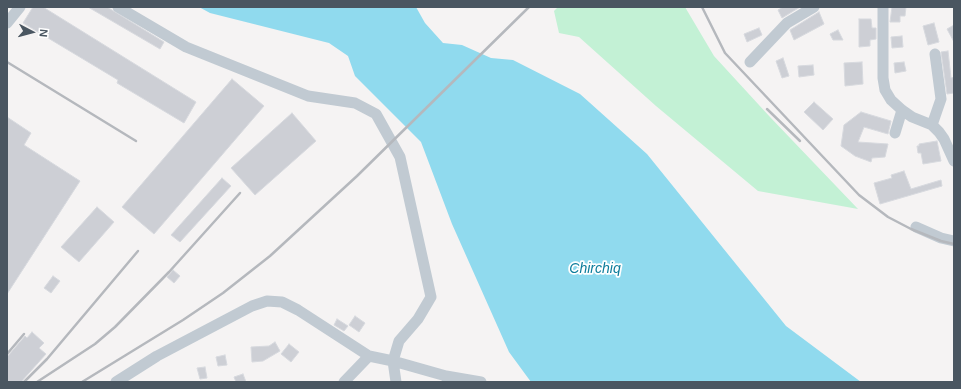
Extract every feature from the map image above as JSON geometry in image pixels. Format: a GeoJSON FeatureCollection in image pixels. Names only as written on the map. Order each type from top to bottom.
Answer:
{"type":"FeatureCollection","features":[{"type":"Feature","properties":{"kind":"street"},"geometry":{"type":"LineString","coordinates":[[7,23],[20,7]]}},
{"type":"Feature","properties":{"kind":"street"},"geometry":{"type":"LineString","coordinates":[[118,7],[186,47],[308,96],[355,103],[376,114],[400,156],[431,297],[418,319],[399,341],[394,361],[396,382]]}},
{"type":"Feature","properties":{"kind":"street"},"geometry":{"type":"LineString","coordinates":[[750,62],[760,53],[782,27],[814,7]]}},
{"type":"Feature","properties":{"kind":"street"},"geometry":{"type":"LineString","coordinates":[[883,7],[883,78],[885,90],[891,100],[902,110],[912,117],[932,125],[944,139],[954,161]]}},
{"type":"Feature","properties":{"kind":"street"},"geometry":{"type":"LineString","coordinates":[[932,125],[941,99],[935,54]]}},
{"type":"Feature","properties":{"kind":"street"},"geometry":{"type":"LineString","coordinates":[[895,134],[902,110]]}},
{"type":"Feature","properties":{"kind":"street"},"geometry":{"type":"LineString","coordinates":[[916,227],[941,238],[954,241]]}},
{"type":"Feature","properties":{"kind":"street"},"geometry":{"type":"LineString","coordinates":[[116,382],[157,356],[252,306],[267,301],[282,302],[298,310],[369,356],[394,361],[447,379],[480,382]]}},
{"type":"Feature","properties":{"kind":"street"},"geometry":{"type":"LineString","coordinates":[[344,382],[369,356]]}},
{"type":"Feature","properties":{"kind":"green space"},"geometry":{"type":"Polygon","coordinates":[[[558,7],[685,7],[714,56],[858,209],[758,191],[656,106],[579,37],[559,33],[554,11],[558,7]]]}},
{"type":"Feature","properties":{"kind":"water","name":"Chirchiq"},"geometry":{"type":"Polygon","coordinates":[[[199,7],[416,7],[425,23],[443,43],[462,45],[491,58],[513,60],[580,94],[647,154],[786,326],[861,382],[531,382],[509,352],[452,224],[421,142],[355,76],[348,56],[329,43],[210,13],[199,7]]]}},
{"type":"Feature","properties":{"kind":"building"},"geometry":{"type":"Polygon","coordinates":[[[33,7],[43,7],[196,102],[184,123],[117,83],[118,80],[23,23],[33,7]]]}},
{"type":"Feature","properties":{"kind":"building"},"geometry":{"type":"Polygon","coordinates":[[[88,7],[107,7],[164,42],[160,49],[88,7]]]}},
{"type":"Feature","properties":{"kind":"building"},"geometry":{"type":"Polygon","coordinates":[[[783,7],[800,7],[782,18],[778,10],[783,7]]]}},
{"type":"Feature","properties":{"kind":"building"},"geometry":{"type":"Polygon","coordinates":[[[892,7],[906,7],[905,16],[900,16],[900,22],[890,22],[892,7]]]}},
{"type":"Feature","properties":{"kind":"building"},"geometry":{"type":"Polygon","coordinates":[[[819,12],[824,24],[794,40],[790,30],[819,12]]]}},
{"type":"Feature","properties":{"kind":"building"},"geometry":{"type":"Polygon","coordinates":[[[859,19],[871,19],[872,28],[876,28],[876,39],[870,40],[870,46],[859,47],[859,19]]]}},
{"type":"Feature","properties":{"kind":"building"},"geometry":{"type":"Polygon","coordinates":[[[934,23],[939,42],[928,45],[923,26],[934,23]]]}},
{"type":"Feature","properties":{"kind":"building"},"geometry":{"type":"Polygon","coordinates":[[[954,25],[954,42],[947,29],[954,25]]]}},
{"type":"Feature","properties":{"kind":"building"},"geometry":{"type":"Polygon","coordinates":[[[759,28],[762,35],[747,42],[744,34],[759,28]]]}},
{"type":"Feature","properties":{"kind":"building"},"geometry":{"type":"Polygon","coordinates":[[[838,30],[843,40],[833,40],[830,34],[838,30]]]}},
{"type":"Feature","properties":{"kind":"building"},"geometry":{"type":"Polygon","coordinates":[[[902,36],[903,47],[892,48],[891,37],[902,36]]]}},
{"type":"Feature","properties":{"kind":"building"},"geometry":{"type":"Polygon","coordinates":[[[948,51],[951,78],[954,77],[954,93],[947,94],[941,52],[948,51]]]}},
{"type":"Feature","properties":{"kind":"building"},"geometry":{"type":"Polygon","coordinates":[[[783,58],[789,76],[782,78],[776,61],[783,58]]]}},
{"type":"Feature","properties":{"kind":"building"},"geometry":{"type":"Polygon","coordinates":[[[862,62],[863,84],[845,86],[844,63],[862,62]]]}},
{"type":"Feature","properties":{"kind":"building"},"geometry":{"type":"Polygon","coordinates":[[[904,62],[906,71],[895,73],[894,63],[904,62]]]}},
{"type":"Feature","properties":{"kind":"building"},"geometry":{"type":"Polygon","coordinates":[[[813,65],[814,75],[799,77],[798,66],[813,65]]]}},
{"type":"Feature","properties":{"kind":"building"},"geometry":{"type":"Polygon","coordinates":[[[232,79],[264,106],[154,234],[122,207],[232,79]]]}},
{"type":"Feature","properties":{"kind":"building"},"geometry":{"type":"Polygon","coordinates":[[[814,102],[833,119],[823,130],[804,112],[814,102]]]}},
{"type":"Feature","properties":{"kind":"building"},"geometry":{"type":"Polygon","coordinates":[[[861,112],[891,121],[888,134],[864,127],[858,142],[888,144],[885,157],[872,158],[871,162],[855,156],[841,146],[844,125],[861,112]]]}},
{"type":"Feature","properties":{"kind":"building"},"geometry":{"type":"Polygon","coordinates":[[[292,113],[316,141],[255,195],[231,168],[292,113]]]}},
{"type":"Feature","properties":{"kind":"building"},"geometry":{"type":"Polygon","coordinates":[[[7,117],[31,133],[24,145],[80,181],[7,294],[7,117]]]}},
{"type":"Feature","properties":{"kind":"building"},"geometry":{"type":"Polygon","coordinates":[[[937,141],[941,161],[923,164],[921,153],[918,153],[917,146],[919,146],[919,144],[937,141]]]}},
{"type":"Feature","properties":{"kind":"building"},"geometry":{"type":"Polygon","coordinates":[[[904,171],[911,189],[941,180],[942,186],[880,204],[874,183],[892,178],[891,175],[904,171]]]}},
{"type":"Feature","properties":{"kind":"building"},"geometry":{"type":"Polygon","coordinates":[[[222,178],[231,186],[180,242],[171,235],[222,178]]]}},
{"type":"Feature","properties":{"kind":"building"},"geometry":{"type":"Polygon","coordinates":[[[97,207],[114,222],[79,262],[61,247],[97,207]]]}},
{"type":"Feature","properties":{"kind":"building"},"geometry":{"type":"Polygon","coordinates":[[[173,270],[180,276],[174,283],[167,277],[173,270]]]}},
{"type":"Feature","properties":{"kind":"building"},"geometry":{"type":"Polygon","coordinates":[[[53,276],[60,281],[51,293],[44,288],[53,276]]]}},
{"type":"Feature","properties":{"kind":"building"},"geometry":{"type":"Polygon","coordinates":[[[355,316],[365,323],[359,332],[349,325],[355,316]]]}},
{"type":"Feature","properties":{"kind":"building"},"geometry":{"type":"Polygon","coordinates":[[[337,319],[348,326],[344,331],[334,325],[337,319]]]}},
{"type":"Feature","properties":{"kind":"building"},"geometry":{"type":"Polygon","coordinates":[[[32,332],[44,343],[39,348],[46,354],[21,382],[7,382],[7,357],[25,336],[27,338],[32,332]]]}},
{"type":"Feature","properties":{"kind":"building"},"geometry":{"type":"Polygon","coordinates":[[[275,342],[280,351],[263,361],[252,362],[251,347],[269,346],[275,342]]]}},
{"type":"Feature","properties":{"kind":"building"},"geometry":{"type":"Polygon","coordinates":[[[289,344],[299,352],[291,362],[281,354],[289,344]]]}},
{"type":"Feature","properties":{"kind":"building"},"geometry":{"type":"Polygon","coordinates":[[[225,355],[227,365],[218,366],[216,357],[225,355]]]}},
{"type":"Feature","properties":{"kind":"building"},"geometry":{"type":"Polygon","coordinates":[[[205,367],[207,378],[200,379],[197,368],[205,367]]]}},
{"type":"Feature","properties":{"kind":"building"},"geometry":{"type":"Polygon","coordinates":[[[243,374],[246,382],[236,382],[234,377],[243,374]]]}},
{"type":"Feature","properties":{"kind":"railway"},"geometry":{"type":"LineString","coordinates":[[82,382],[183,320],[223,293],[270,256],[357,176],[529,7]]}},
{"type":"Feature","properties":{"kind":"railway"},"geometry":{"type":"LineString","coordinates":[[702,7],[725,53],[859,195],[888,217],[911,229],[941,241],[954,244]]}},
{"type":"Feature","properties":{"kind":"railway"},"geometry":{"type":"LineString","coordinates":[[7,62],[136,141]]}},
{"type":"Feature","properties":{"kind":"railway"},"geometry":{"type":"LineString","coordinates":[[767,109],[800,141]]}},
{"type":"Feature","properties":{"kind":"railway"},"geometry":{"type":"LineString","coordinates":[[37,382],[95,344],[115,327],[169,272],[240,193]]}},
{"type":"Feature","properties":{"kind":"railway"},"geometry":{"type":"LineString","coordinates":[[24,382],[47,359],[138,251]]}},
{"type":"Feature","properties":{"kind":"railway"},"geometry":{"type":"LineString","coordinates":[[7,354],[24,334]]}}]}
